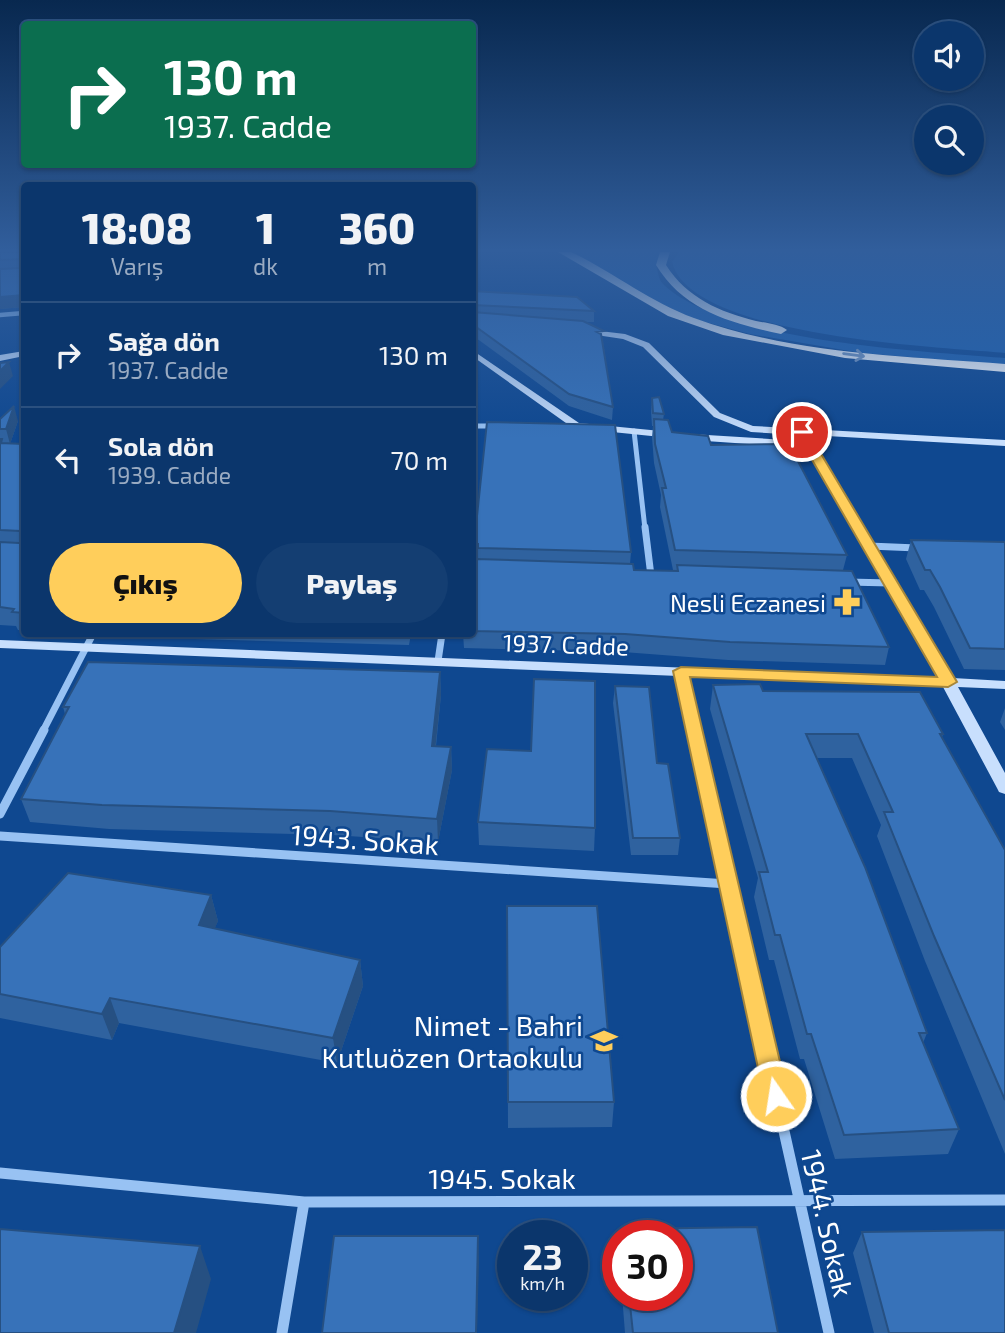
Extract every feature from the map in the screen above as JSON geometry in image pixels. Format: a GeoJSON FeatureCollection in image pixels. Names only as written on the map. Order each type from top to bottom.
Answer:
{"type":"FeatureCollection","features":[{"type":"Feature","properties":{"kind":"highway"},"geometry":{"type":"LineString","coordinates":[[674,314],[744,336],[865,356],[1005,368]]}},
{"type":"Feature","properties":{"kind":"highway"},"geometry":{"type":"LineString","coordinates":[[727,314],[745,321],[825,339],[1005,356]]}},
{"type":"Feature","properties":{"kind":"street"},"geometry":{"type":"LineString","coordinates":[[579,331],[625,337],[646,345],[690,390],[728,421],[751,429],[1005,443]]}},
{"type":"Feature","properties":{"kind":"street"},"geometry":{"type":"LineString","coordinates":[[0,358],[21,355]]}},
{"type":"Feature","properties":{"kind":"street"},"geometry":{"type":"LineString","coordinates":[[476,355],[576,426]]}},
{"type":"Feature","properties":{"kind":"street"},"geometry":{"type":"LineString","coordinates":[[476,426],[498,426]]}},
{"type":"Feature","properties":{"kind":"street"},"geometry":{"type":"LineString","coordinates":[[563,426],[810,445]]}},
{"type":"Feature","properties":{"kind":"street"},"geometry":{"type":"LineString","coordinates":[[634,431],[651,576]]}},
{"type":"Feature","properties":{"kind":"street"},"geometry":{"type":"LineString","coordinates":[[802,432],[948,682],[1005,788]]}},
{"type":"Feature","properties":{"kind":"street"},"geometry":{"type":"LineString","coordinates":[[869,547],[923,548]]}},
{"type":"Feature","properties":{"kind":"street"},"geometry":{"type":"LineString","coordinates":[[637,575],[664,576]]}},
{"type":"Feature","properties":{"kind":"street"},"geometry":{"type":"LineString","coordinates":[[837,582],[890,583]]}},
{"type":"Feature","properties":{"kind":"street"},"geometry":{"type":"LineString","coordinates":[[0,814],[83,647],[91,637]]}},
{"type":"Feature","properties":{"kind":"street"},"geometry":{"type":"LineString","coordinates":[[438,662],[442,637]]}},
{"type":"Feature","properties":{"kind":"street","name":"1937. Cadde"},"geometry":{"type":"LineString","coordinates":[[0,644],[1005,685]]}},
{"type":"Feature","properties":{"kind":"street","name":"1944. Sokak"},"geometry":{"type":"LineString","coordinates":[[681,671],[829,1333]]}},
{"type":"Feature","properties":{"kind":"street","name":"1943. Sokak"},"geometry":{"type":"LineString","coordinates":[[0,836],[728,884]]}},
{"type":"Feature","properties":{"kind":"street","name":"1945. Sokak"},"geometry":{"type":"LineString","coordinates":[[0,1173],[304,1202],[1005,1200]]}},
{"type":"Feature","properties":{"kind":"street"},"geometry":{"type":"LineString","coordinates":[[282,1333],[304,1202]]}},
{"type":"Feature","properties":{"kind":"shaded area"},"geometry":{"type":"Polygon","coordinates":[[[684,314],[718,314],[775,331],[876,347],[1005,358],[1005,365],[861,353],[750,334],[684,314]]]}},
{"type":"Feature","properties":{"kind":"shaded area"},"geometry":{"type":"Polygon","coordinates":[[[744,314],[1005,314],[1005,353],[875,341],[768,322],[744,314]]]}},
{"type":"Feature","properties":{"kind":"building"},"geometry":{"type":"Polygon","coordinates":[[[476,314],[583,321],[604,331],[597,332],[601,334],[613,407],[569,394],[476,327],[476,314]]]}},
{"type":"Feature","properties":{"kind":"building"},"geometry":{"type":"Polygon","coordinates":[[[9,362],[0,371],[0,363],[9,362]]]}},
{"type":"Feature","properties":{"kind":"building"},"geometry":{"type":"Polygon","coordinates":[[[659,397],[664,414],[653,413],[652,398],[659,397]]]}},
{"type":"Feature","properties":{"kind":"building"},"geometry":{"type":"Polygon","coordinates":[[[14,406],[6,429],[0,429],[0,419],[14,406]]]}},
{"type":"Feature","properties":{"kind":"building"},"geometry":{"type":"Polygon","coordinates":[[[654,419],[668,420],[672,432],[708,436],[711,445],[789,444],[847,555],[675,550],[662,488],[666,488],[655,444],[654,419]]]}},
{"type":"Feature","properties":{"kind":"building"},"geometry":{"type":"Polygon","coordinates":[[[487,422],[615,425],[631,552],[478,548],[476,525],[487,422]]]}},
{"type":"Feature","properties":{"kind":"building"},"geometry":{"type":"Polygon","coordinates":[[[0,439],[2,439],[1,443],[21,444],[21,533],[0,530],[0,439]]]}},
{"type":"Feature","properties":{"kind":"building"},"geometry":{"type":"Polygon","coordinates":[[[911,540],[1005,542],[1005,649],[970,648],[940,587],[930,570],[925,570],[911,540]]]}},
{"type":"Feature","properties":{"kind":"building"},"geometry":{"type":"Polygon","coordinates":[[[21,541],[21,613],[0,607],[0,542],[21,541]]]}},
{"type":"Feature","properties":{"kind":"building"},"geometry":{"type":"Polygon","coordinates":[[[476,559],[633,564],[634,570],[678,571],[677,565],[852,571],[889,647],[730,642],[625,634],[476,631],[476,559]]]}},
{"type":"Feature","properties":{"kind":"building"},"geometry":{"type":"Polygon","coordinates":[[[88,662],[440,672],[432,746],[451,747],[437,819],[330,811],[102,805],[21,799],[69,707],[63,707],[88,662]]]}},
{"type":"Feature","properties":{"kind":"building"},"geometry":{"type":"Polygon","coordinates":[[[534,679],[595,681],[595,828],[478,822],[487,749],[531,751],[534,679]]]}},
{"type":"Feature","properties":{"kind":"building"},"geometry":{"type":"Polygon","coordinates":[[[760,684],[763,691],[920,692],[943,734],[940,734],[1005,850],[1005,1100],[884,812],[893,812],[858,734],[806,734],[865,867],[927,1033],[919,1033],[959,1129],[844,1135],[811,1034],[807,1034],[780,935],[775,935],[759,872],[768,872],[713,685],[760,684]]]}},
{"type":"Feature","properties":{"kind":"building"},"geometry":{"type":"Polygon","coordinates":[[[615,686],[649,687],[657,763],[668,764],[680,838],[633,838],[615,686]]]}},
{"type":"Feature","properties":{"kind":"building"},"geometry":{"type":"Polygon","coordinates":[[[68,873],[211,895],[199,925],[360,960],[333,1038],[110,998],[102,1014],[0,994],[0,947],[68,873]]]}},
{"type":"Feature","properties":{"kind":"building"},"geometry":{"type":"Polygon","coordinates":[[[507,906],[597,906],[614,1102],[508,1102],[507,906]]]}},
{"type":"Feature","properties":{"kind":"building"},"geometry":{"type":"Polygon","coordinates":[[[757,1227],[778,1333],[633,1333],[631,1311],[693,1311],[693,1228],[757,1227]]]}},
{"type":"Feature","properties":{"kind":"building"},"geometry":{"type":"Polygon","coordinates":[[[0,1229],[200,1246],[174,1333],[0,1333],[0,1229]]]}},
{"type":"Feature","properties":{"kind":"building"},"geometry":{"type":"Polygon","coordinates":[[[1005,1230],[1005,1333],[889,1333],[862,1232],[1005,1230]]]}},
{"type":"Feature","properties":{"kind":"building"},"geometry":{"type":"Polygon","coordinates":[[[334,1236],[478,1236],[476,1333],[322,1333],[334,1236]]]}},
{"type":"Feature","properties":{"kind":"place","name":"Nesli Eczanesi"},"geometry":{"type":"Point","coordinates":[847,602]}},
{"type":"Feature","properties":{"kind":"place","name":"Nimet - Bahri Kutluözen Ortaokulu"},"geometry":{"type":"Point","coordinates":[604,1041]}},
{"type":"Feature","properties":{"kind":"route"},"geometry":{"type":"LineString","coordinates":[[776,1096],[681,671],[948,682],[802,432]]}}]}
